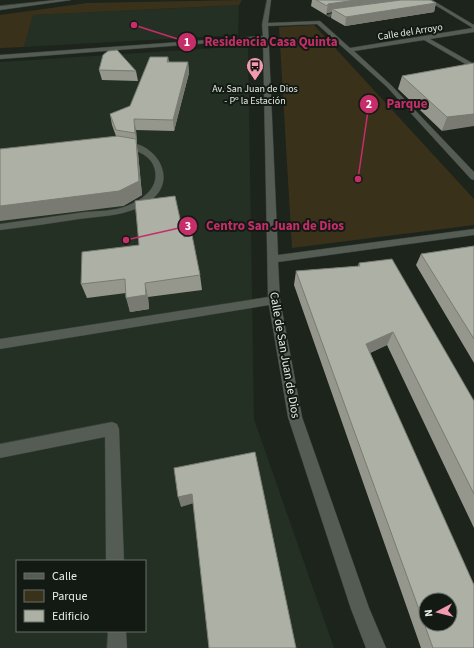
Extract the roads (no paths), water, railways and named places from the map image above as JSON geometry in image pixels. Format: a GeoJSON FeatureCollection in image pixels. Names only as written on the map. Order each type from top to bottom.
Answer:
{"type":"FeatureCollection","features":[{"type":"Feature","properties":{"kind":"street"},"geometry":{"type":"LineString","coordinates":[[0,8],[69,0]]}},
{"type":"Feature","properties":{"kind":"street","name":"Calle de San Juan de Dios"},"geometry":{"type":"LineString","coordinates":[[268,0],[266,31],[274,300],[295,416],[360,609],[376,648]]}},
{"type":"Feature","properties":{"kind":"street"},"geometry":{"type":"LineString","coordinates":[[422,2],[429,0],[474,29]]}},
{"type":"Feature","properties":{"kind":"street"},"geometry":{"type":"LineString","coordinates":[[329,15],[352,12]]}},
{"type":"Feature","properties":{"kind":"street"},"geometry":{"type":"LineString","coordinates":[[0,57],[266,31],[318,22],[389,86],[473,174]]}},
{"type":"Feature","properties":{"kind":"street","name":"Calle del Arroyo"},"geometry":{"type":"LineString","coordinates":[[348,50],[474,29]]}},
{"type":"Feature","properties":{"kind":"street"},"geometry":{"type":"LineString","coordinates":[[425,38],[474,67]]}},
{"type":"Feature","properties":{"kind":"street"},"geometry":{"type":"LineString","coordinates":[[466,72],[474,71]]}},
{"type":"Feature","properties":{"kind":"street"},"geometry":{"type":"LineString","coordinates":[[389,86],[397,84]]}},
{"type":"Feature","properties":{"kind":"street"},"geometry":{"type":"LineString","coordinates":[[0,227],[125,210],[142,202],[154,193],[159,177],[156,160],[149,153],[125,145],[111,146]]}},
{"type":"Feature","properties":{"kind":"street"},"geometry":{"type":"LineString","coordinates":[[273,259],[474,232]]}},
{"type":"Feature","properties":{"kind":"street"},"geometry":{"type":"LineString","coordinates":[[0,344],[274,300]]}},
{"type":"Feature","properties":{"kind":"street"},"geometry":{"type":"LineString","coordinates":[[0,451],[112,429],[115,560]]}},
{"type":"Feature","properties":{"kind":"street"},"geometry":{"type":"LineString","coordinates":[[117,632],[117,648]]}},
{"type":"Feature","properties":{"kind":"place","name":"Residencia Casa Quinta"},"geometry":{"type":"Point","coordinates":[134,25]}},
{"type":"Feature","properties":{"kind":"place","name":"Av. San Juan de Dios - Pº la Estación"},"geometry":{"type":"Point","coordinates":[255,81]}},
{"type":"Feature","properties":{"kind":"place","name":"Parque"},"geometry":{"type":"Point","coordinates":[358,179]}},
{"type":"Feature","properties":{"kind":"place","name":"Centro San Juan de Dios"},"geometry":{"type":"Point","coordinates":[126,240]}}]}
